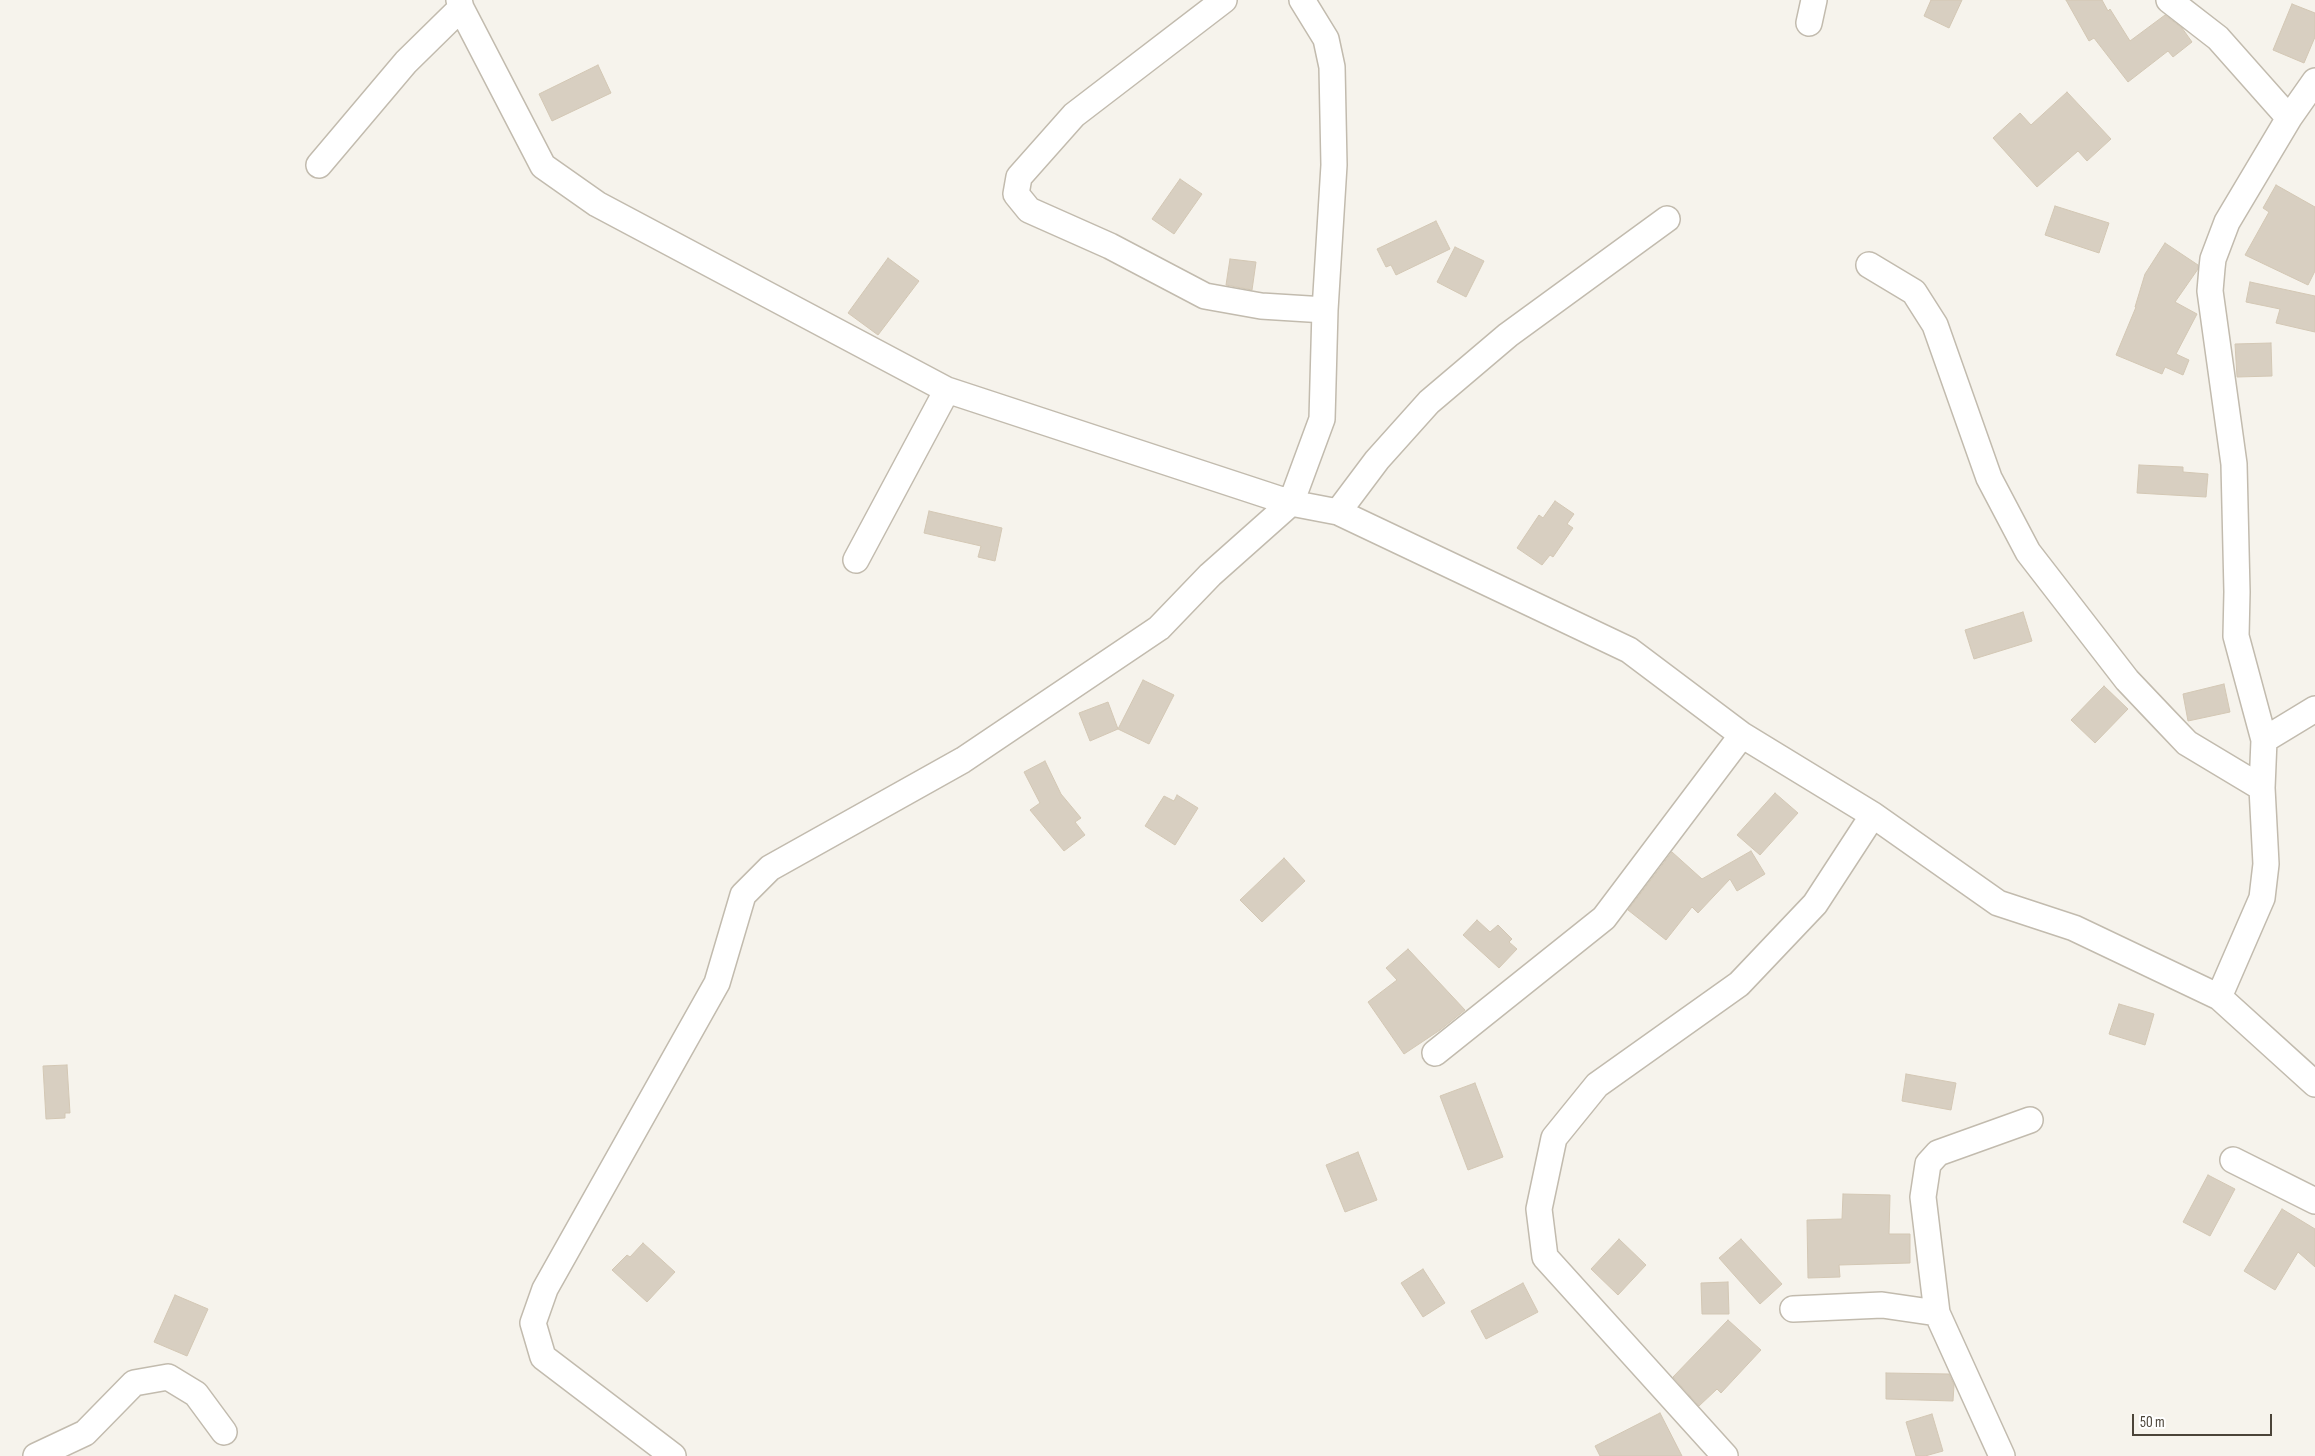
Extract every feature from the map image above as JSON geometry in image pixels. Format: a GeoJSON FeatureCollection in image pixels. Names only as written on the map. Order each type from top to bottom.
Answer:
{"type":"FeatureCollection","features":[{"type":"Feature","properties":{"kind":"street"},"geometry":{"type":"LineString","coordinates":[[1224,0],[1074,116],[1019,177],[1016,194],[1029,210],[1110,246],[1204,296],[1261,306],[1325,310]]}},
{"type":"Feature","properties":{"kind":"street"},"geometry":{"type":"LineString","coordinates":[[673,1456],[543,1357],[534,1323],[545,1289],[718,983],[743,895],[770,868],[963,760],[1159,628],[1210,575],[1291,503],[1322,420],[1325,310],[1334,164],[1332,67],[1326,39],[1302,0]]}},
{"type":"Feature","properties":{"kind":"street"},"geometry":{"type":"LineString","coordinates":[[2169,0],[2218,38],[2289,118]]}},
{"type":"Feature","properties":{"kind":"street"},"geometry":{"type":"LineString","coordinates":[[319,165],[406,62],[460,4],[543,166],[597,204],[947,390],[1291,503],[1338,512],[1628,650],[1742,734],[1873,815],[1998,903],[2074,928],[2219,997],[2315,1084]]}},
{"type":"Feature","properties":{"kind":"street"},"geometry":{"type":"LineString","coordinates":[[2219,997],[2262,898],[2266,864],[2262,788],[2264,740],[2236,636],[2238,592],[2234,464],[2210,291],[2213,259],[2227,222],[2289,118],[2315,81]]}},
{"type":"Feature","properties":{"kind":"street"},"geometry":{"type":"LineString","coordinates":[[1338,512],[1378,460],[1429,402],[1508,335],[1667,219]]}},
{"type":"Feature","properties":{"kind":"street"},"geometry":{"type":"LineString","coordinates":[[1869,265],[1914,292],[1935,325],[1989,478],[2028,552],[2127,680],[2187,743],[2262,788]]}},
{"type":"Feature","properties":{"kind":"street"},"geometry":{"type":"LineString","coordinates":[[856,560],[947,390]]}},
{"type":"Feature","properties":{"kind":"street"},"geometry":{"type":"LineString","coordinates":[[2264,740],[2315,709]]}},
{"type":"Feature","properties":{"kind":"street"},"geometry":{"type":"LineString","coordinates":[[1436,1053],[1604,918],[1742,734]]}},
{"type":"Feature","properties":{"kind":"street"},"geometry":{"type":"LineString","coordinates":[[1725,1456],[1545,1257],[1539,1209],[1554,1138],[1597,1085],[1739,984],[1815,904],[1873,815]]}},
{"type":"Feature","properties":{"kind":"street"},"geometry":{"type":"LineString","coordinates":[[2002,1456],[1937,1313],[1922,1196],[1928,1164],[1938,1153],[2030,1120]]}},
{"type":"Feature","properties":{"kind":"street"},"geometry":{"type":"LineString","coordinates":[[2233,1160],[2315,1201]]}},
{"type":"Feature","properties":{"kind":"street"},"geometry":{"type":"LineString","coordinates":[[1793,1310],[1882,1306],[1937,1313]]}},
{"type":"Feature","properties":{"kind":"street"},"geometry":{"type":"LineString","coordinates":[[36,1456],[85,1433],[134,1383],[168,1377],[196,1394],[224,1432]]}},
{"type":"Feature","properties":{"kind":"building"},"geometry":{"type":"Polygon","coordinates":[[[1931,0],[1962,0],[1949,28],[1924,16],[1931,0]]]}},
{"type":"Feature","properties":{"kind":"building"},"geometry":{"type":"Polygon","coordinates":[[[2066,0],[2102,0],[2108,11],[2110,9],[2130,41],[2165,15],[2182,28],[2192,42],[2173,57],[2168,51],[2128,82],[2094,38],[2089,41],[2066,0]]]}},
{"type":"Feature","properties":{"kind":"building"},"geometry":{"type":"Polygon","coordinates":[[[2292,4],[2315,13],[2315,37],[2304,63],[2273,50],[2292,4]]]}},
{"type":"Feature","properties":{"kind":"building"},"geometry":{"type":"Polygon","coordinates":[[[598,65],[611,93],[552,121],[539,94],[598,65]]]}},
{"type":"Feature","properties":{"kind":"building"},"geometry":{"type":"Polygon","coordinates":[[[2067,92],[2111,139],[2087,161],[2078,151],[2037,187],[1993,138],[2020,113],[2031,125],[2067,92]]]}},
{"type":"Feature","properties":{"kind":"building"},"geometry":{"type":"Polygon","coordinates":[[[1180,179],[1202,194],[1174,234],[1152,219],[1180,179]]]}},
{"type":"Feature","properties":{"kind":"building"},"geometry":{"type":"Polygon","coordinates":[[[2276,185],[2315,207],[2315,271],[2308,285],[2245,255],[2269,212],[2263,208],[2276,185]]]}},
{"type":"Feature","properties":{"kind":"building"},"geometry":{"type":"Polygon","coordinates":[[[2055,206],[2109,223],[2099,253],[2045,235],[2055,206]]]}},
{"type":"Feature","properties":{"kind":"building"},"geometry":{"type":"Polygon","coordinates":[[[1436,221],[1450,249],[1396,275],[1391,265],[1386,267],[1377,249],[1436,221]]]}},
{"type":"Feature","properties":{"kind":"building"},"geometry":{"type":"Polygon","coordinates":[[[2165,243],[2198,265],[2198,269],[2175,302],[2197,314],[2176,354],[2189,360],[2183,375],[2165,367],[2162,374],[2116,355],[2136,307],[2145,274],[2165,243]]]}},
{"type":"Feature","properties":{"kind":"building"},"geometry":{"type":"Polygon","coordinates":[[[1455,247],[1484,261],[1466,297],[1437,282],[1455,247]]]}},
{"type":"Feature","properties":{"kind":"building"},"geometry":{"type":"Polygon","coordinates":[[[888,258],[919,281],[878,335],[848,313],[888,258]]]}},
{"type":"Feature","properties":{"kind":"building"},"geometry":{"type":"Polygon","coordinates":[[[1230,259],[1256,262],[1252,290],[1226,285],[1230,259]]]}},
{"type":"Feature","properties":{"kind":"building"},"geometry":{"type":"Polygon","coordinates":[[[2250,282],[2315,296],[2315,332],[2276,323],[2280,309],[2246,302],[2250,282]]]}},
{"type":"Feature","properties":{"kind":"building"},"geometry":{"type":"Polygon","coordinates":[[[2271,343],[2272,376],[2237,377],[2235,344],[2271,343]]]}},
{"type":"Feature","properties":{"kind":"building"},"geometry":{"type":"Polygon","coordinates":[[[2139,465],[2183,467],[2183,472],[2208,474],[2206,497],[2137,493],[2139,465]]]}},
{"type":"Feature","properties":{"kind":"building"},"geometry":{"type":"Polygon","coordinates":[[[1555,501],[1574,514],[1567,524],[1573,528],[1553,557],[1550,555],[1542,565],[1517,548],[1539,515],[1543,518],[1555,501]]]}},
{"type":"Feature","properties":{"kind":"building"},"geometry":{"type":"Polygon","coordinates":[[[929,511],[1002,528],[995,561],[978,557],[981,546],[924,533],[929,511]]]}},
{"type":"Feature","properties":{"kind":"building"},"geometry":{"type":"Polygon","coordinates":[[[2023,612],[2032,641],[1974,659],[1965,630],[2023,612]]]}},
{"type":"Feature","properties":{"kind":"building"},"geometry":{"type":"Polygon","coordinates":[[[1143,680],[1174,695],[1149,744],[1118,729],[1143,680]]]}},
{"type":"Feature","properties":{"kind":"building"},"geometry":{"type":"Polygon","coordinates":[[[2224,684],[2230,712],[2188,721],[2183,694],[2224,684]]]}},
{"type":"Feature","properties":{"kind":"building"},"geometry":{"type":"Polygon","coordinates":[[[2104,686],[2128,709],[2095,743],[2071,720],[2104,686]]]}},
{"type":"Feature","properties":{"kind":"building"},"geometry":{"type":"Polygon","coordinates":[[[1108,702],[1118,729],[1090,741],[1079,713],[1108,702]]]}},
{"type":"Feature","properties":{"kind":"building"},"geometry":{"type":"Polygon","coordinates":[[[1045,761],[1061,794],[1081,818],[1075,822],[1085,835],[1064,851],[1030,810],[1040,803],[1024,772],[1045,761]]]}},
{"type":"Feature","properties":{"kind":"building"},"geometry":{"type":"Polygon","coordinates":[[[1775,793],[1798,813],[1760,855],[1737,835],[1775,793]]]}},
{"type":"Feature","properties":{"kind":"building"},"geometry":{"type":"Polygon","coordinates":[[[1177,795],[1198,808],[1175,845],[1145,826],[1164,796],[1174,801],[1177,795]]]}},
{"type":"Feature","properties":{"kind":"building"},"geometry":{"type":"Polygon","coordinates":[[[1751,851],[1765,874],[1737,891],[1730,879],[1698,913],[1692,907],[1666,940],[1628,910],[1672,852],[1702,879],[1751,851]]]}},
{"type":"Feature","properties":{"kind":"building"},"geometry":{"type":"Polygon","coordinates":[[[1284,858],[1305,881],[1262,922],[1240,900],[1284,858]]]}},
{"type":"Feature","properties":{"kind":"building"},"geometry":{"type":"Polygon","coordinates":[[[1477,920],[1490,932],[1498,925],[1512,939],[1509,942],[1517,949],[1499,968],[1463,935],[1477,920]]]}},
{"type":"Feature","properties":{"kind":"building"},"geometry":{"type":"Polygon","coordinates":[[[1408,949],[1465,1010],[1440,1030],[1404,1054],[1368,1002],[1397,980],[1386,968],[1408,949]]]}},
{"type":"Feature","properties":{"kind":"building"},"geometry":{"type":"Polygon","coordinates":[[[2119,1004],[2154,1014],[2145,1045],[2109,1034],[2119,1004]]]}},
{"type":"Feature","properties":{"kind":"building"},"geometry":{"type":"Polygon","coordinates":[[[67,1065],[70,1113],[65,1113],[65,1118],[46,1119],[43,1066],[67,1065]]]}},
{"type":"Feature","properties":{"kind":"building"},"geometry":{"type":"Polygon","coordinates":[[[1906,1074],[1956,1083],[1951,1110],[1902,1101],[1906,1074]]]}},
{"type":"Feature","properties":{"kind":"building"},"geometry":{"type":"Polygon","coordinates":[[[1475,1083],[1503,1157],[1468,1170],[1440,1096],[1475,1083]]]}},
{"type":"Feature","properties":{"kind":"building"},"geometry":{"type":"Polygon","coordinates":[[[1358,1152],[1377,1200],[1345,1212],[1326,1165],[1358,1152]]]}},
{"type":"Feature","properties":{"kind":"building"},"geometry":{"type":"Polygon","coordinates":[[[2208,1175],[2235,1189],[2210,1236],[2183,1222],[2208,1175]]]}},
{"type":"Feature","properties":{"kind":"building"},"geometry":{"type":"Polygon","coordinates":[[[1843,1194],[1890,1195],[1889,1234],[1910,1234],[1910,1263],[1839,1265],[1840,1277],[1808,1278],[1807,1220],[1842,1219],[1843,1194]]]}},
{"type":"Feature","properties":{"kind":"building"},"geometry":{"type":"Polygon","coordinates":[[[2282,1209],[2315,1229],[2315,1267],[2298,1252],[2275,1290],[2244,1271],[2282,1209]]]}},
{"type":"Feature","properties":{"kind":"building"},"geometry":{"type":"Polygon","coordinates":[[[1619,1239],[1646,1265],[1618,1295],[1591,1269],[1619,1239]]]}},
{"type":"Feature","properties":{"kind":"building"},"geometry":{"type":"Polygon","coordinates":[[[1741,1239],[1782,1284],[1760,1304],[1719,1258],[1741,1239]]]}},
{"type":"Feature","properties":{"kind":"building"},"geometry":{"type":"Polygon","coordinates":[[[643,1243],[675,1272],[647,1302],[612,1270],[627,1255],[630,1257],[643,1243]]]}},
{"type":"Feature","properties":{"kind":"building"},"geometry":{"type":"Polygon","coordinates":[[[1423,1269],[1445,1303],[1423,1317],[1401,1283],[1423,1269]]]}},
{"type":"Feature","properties":{"kind":"building"},"geometry":{"type":"Polygon","coordinates":[[[1728,1282],[1729,1314],[1702,1314],[1701,1283],[1728,1282]]]}},
{"type":"Feature","properties":{"kind":"building"},"geometry":{"type":"Polygon","coordinates":[[[1523,1283],[1538,1312],[1486,1339],[1471,1311],[1523,1283]]]}},
{"type":"Feature","properties":{"kind":"building"},"geometry":{"type":"Polygon","coordinates":[[[175,1295],[208,1309],[187,1356],[154,1342],[175,1295]]]}},
{"type":"Feature","properties":{"kind":"building"},"geometry":{"type":"Polygon","coordinates":[[[1728,1320],[1761,1350],[1721,1393],[1717,1389],[1699,1406],[1673,1377],[1728,1320]]]}},
{"type":"Feature","properties":{"kind":"building"},"geometry":{"type":"Polygon","coordinates":[[[1886,1373],[1949,1374],[1954,1385],[1953,1401],[1886,1399],[1886,1373]]]}},
{"type":"Feature","properties":{"kind":"building"},"geometry":{"type":"Polygon","coordinates":[[[1660,1413],[1682,1456],[1600,1456],[1595,1446],[1660,1413]]]}},
{"type":"Feature","properties":{"kind":"building"},"geometry":{"type":"Polygon","coordinates":[[[1932,1414],[1943,1451],[1925,1456],[1916,1456],[1906,1422],[1932,1414]]]}}]}
